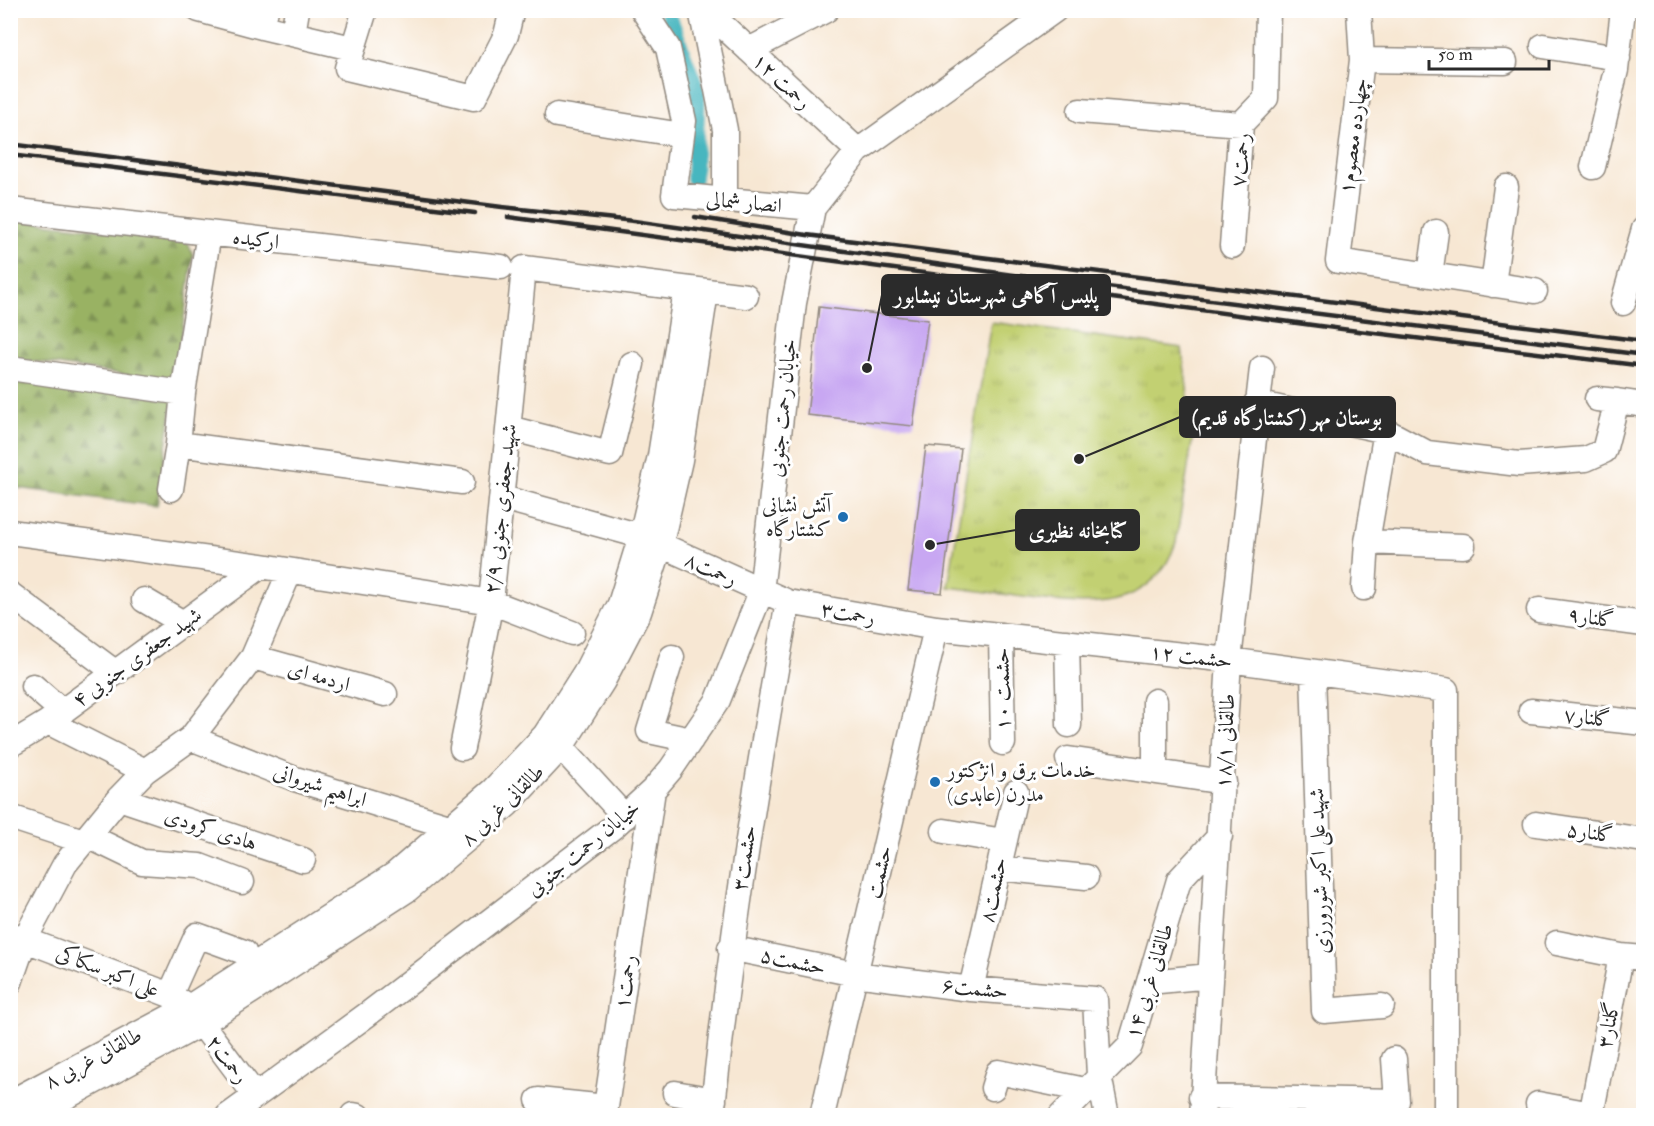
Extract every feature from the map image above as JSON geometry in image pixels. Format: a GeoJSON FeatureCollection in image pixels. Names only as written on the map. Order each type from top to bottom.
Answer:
{"type":"FeatureCollection","features":[{"type":"Feature","properties":{"kind":"street"},"geometry":{"type":"LineString","coordinates":[[199,10],[264,19],[293,34],[352,48]]}},
{"type":"Feature","properties":{"kind":"street"},"geometry":{"type":"LineString","coordinates":[[293,34],[297,10]]}},
{"type":"Feature","properties":{"kind":"street"},"geometry":{"type":"LineString","coordinates":[[365,10],[347,68],[474,98],[506,35],[512,10]]}},
{"type":"Feature","properties":{"kind":"street"},"geometry":{"type":"LineString","coordinates":[[557,115],[682,135],[684,121],[668,48],[643,10]]}},
{"type":"Feature","properties":{"kind":"street"},"geometry":{"type":"LineString","coordinates":[[704,10],[725,130],[725,200]]}},
{"type":"Feature","properties":{"kind":"street","name":"رحمت ۱۲"},"geometry":{"type":"LineString","coordinates":[[704,10],[858,151]]}},
{"type":"Feature","properties":{"kind":"street"},"geometry":{"type":"LineString","coordinates":[[749,50],[826,10]]}},
{"type":"Feature","properties":{"kind":"street","name":"خیابان رحمت جنوبی"},"geometry":{"type":"LineString","coordinates":[[228,1116],[368,1014],[625,817],[653,790],[691,740],[718,700],[761,592],[794,303],[813,208],[858,151],[1055,10]]}},
{"type":"Feature","properties":{"kind":"street","name":"رحمت۷"},"geometry":{"type":"LineString","coordinates":[[1232,246],[1241,124],[1266,98],[1268,10]]}},
{"type":"Feature","properties":{"kind":"street","name":"چهارده معصوم۱"},"geometry":{"type":"LineString","coordinates":[[1359,10],[1362,60],[1338,261],[1430,275]]}},
{"type":"Feature","properties":{"kind":"street"},"geometry":{"type":"LineString","coordinates":[[1593,167],[1618,58],[1623,10]]}},
{"type":"Feature","properties":{"kind":"street"},"geometry":{"type":"LineString","coordinates":[[1543,46],[1618,58]]}},
{"type":"Feature","properties":{"kind":"street"},"geometry":{"type":"LineString","coordinates":[[1362,60],[1505,62]]}},
{"type":"Feature","properties":{"kind":"street"},"geometry":{"type":"LineString","coordinates":[[1080,111],[1241,124]]}},
{"type":"Feature","properties":{"kind":"street","name":"انصار شمالی"},"geometry":{"type":"LineString","coordinates":[[682,135],[674,195],[813,208]]}},
{"type":"Feature","properties":{"kind":"street"},"geometry":{"type":"LineString","coordinates":[[1493,285],[1506,188]]}},
{"type":"Feature","properties":{"kind":"street","name":"ارکیده"},"geometry":{"type":"LineString","coordinates":[[10,210],[746,296]]}},
{"type":"Feature","properties":{"kind":"street"},"geometry":{"type":"LineString","coordinates":[[1623,303],[1644,229]]}},
{"type":"Feature","properties":{"kind":"street"},"geometry":{"type":"LineString","coordinates":[[1436,232],[1430,275],[1535,291]]}},
{"type":"Feature","properties":{"kind":"street"},"geometry":{"type":"LineString","coordinates":[[171,489],[183,393],[209,233]]}},
{"type":"Feature","properties":{"kind":"street","name":"شهید جعفری جنوبی ۲/۹"},"geometry":{"type":"LineString","coordinates":[[462,748],[491,602],[503,498],[509,428],[513,267]]}},
{"type":"Feature","properties":{"kind":"street","name":"طالقانی غربی ۸"},"geometry":{"type":"LineString","coordinates":[[31,1116],[187,1009],[395,874],[492,790],[545,735],[603,681],[639,612],[651,542],[660,456],[696,291]]}},
{"type":"Feature","properties":{"kind":"street"},"geometry":{"type":"LineString","coordinates":[[509,428],[610,454],[632,364]]}},
{"type":"Feature","properties":{"kind":"street"},"geometry":{"type":"LineString","coordinates":[[10,368],[183,393]]}},
{"type":"Feature","properties":{"kind":"street","name":"طالقانی ۱۸/۱"},"geometry":{"type":"LineString","coordinates":[[1201,1106],[1224,782],[1229,660],[1256,403],[1262,368]]}},
{"type":"Feature","properties":{"kind":"street"},"geometry":{"type":"LineString","coordinates":[[1256,403],[1386,431],[1427,453],[1519,464],[1586,459],[1604,451],[1607,400],[1644,405]]}},
{"type":"Feature","properties":{"kind":"street"},"geometry":{"type":"LineString","coordinates":[[1364,588],[1367,542],[1386,431]]}},
{"type":"Feature","properties":{"kind":"street"},"geometry":{"type":"LineString","coordinates":[[178,444],[462,482]]}},
{"type":"Feature","properties":{"kind":"street","name":"رحمت۸"},"geometry":{"type":"LineString","coordinates":[[503,498],[651,542],[761,592]]}},
{"type":"Feature","properties":{"kind":"street"},"geometry":{"type":"LineString","coordinates":[[10,531],[261,566],[491,602],[572,633]]}},
{"type":"Feature","properties":{"kind":"street"},"geometry":{"type":"LineString","coordinates":[[1367,542],[1463,546]]}},
{"type":"Feature","properties":{"kind":"street","name":"شهید جعفری جنوبی ۴"},"geometry":{"type":"LineString","coordinates":[[10,745],[56,717],[261,566]]}},
{"type":"Feature","properties":{"kind":"street"},"geometry":{"type":"LineString","coordinates":[[10,982],[18,937],[65,864],[119,798],[145,771],[191,738],[253,657],[290,571]]}},
{"type":"Feature","properties":{"kind":"street","name":"رحمت۳"},"geometry":{"type":"LineString","coordinates":[[761,592],[788,603],[936,628]]}},
{"type":"Feature","properties":{"kind":"street"},"geometry":{"type":"LineString","coordinates":[[10,594],[116,673]]}},
{"type":"Feature","properties":{"kind":"street"},"geometry":{"type":"LineString","coordinates":[[144,600],[183,623]]}},
{"type":"Feature","properties":{"kind":"street","name":"حشمت۳"},"geometry":{"type":"LineString","coordinates":[[713,1108],[730,948],[788,603]]}},
{"type":"Feature","properties":{"kind":"street","name":"گلنار۹"},"geometry":{"type":"LineString","coordinates":[[1539,610],[1644,624]]}},
{"type":"Feature","properties":{"kind":"street","name":"حشمت ۱۲"},"geometry":{"type":"LineString","coordinates":[[936,628],[1229,660],[1446,690],[1446,1116]]}},
{"type":"Feature","properties":{"kind":"street","name":"حشمت"},"geometry":{"type":"LineString","coordinates":[[822,1116],[936,628]]}},
{"type":"Feature","properties":{"kind":"street","name":"حشمت ۱۰"},"geometry":{"type":"LineString","coordinates":[[1001,635],[1003,743]]}},
{"type":"Feature","properties":{"kind":"street"},"geometry":{"type":"LineString","coordinates":[[1067,642],[1069,725]]}},
{"type":"Feature","properties":{"kind":"street","name":"اردمه ای"},"geometry":{"type":"LineString","coordinates":[[253,657],[385,694]]}},
{"type":"Feature","properties":{"kind":"street"},"geometry":{"type":"LineString","coordinates":[[672,657],[649,731],[691,740]]}},
{"type":"Feature","properties":{"kind":"street","name":"شهید علی اکبر شورورزی"},"geometry":{"type":"LineString","coordinates":[[1313,673],[1324,1011],[1382,1006]]}},
{"type":"Feature","properties":{"kind":"street"},"geometry":{"type":"LineString","coordinates":[[33,686],[56,717],[145,771]]}},
{"type":"Feature","properties":{"kind":"street"},"geometry":{"type":"LineString","coordinates":[[1155,701],[1155,771]]}},
{"type":"Feature","properties":{"kind":"street","name":"طالقانی غربی ۸"},"geometry":{"type":"LineString","coordinates":[[10,1106],[22,1096],[407,890],[507,805],[561,747],[575,706]]}},
{"type":"Feature","properties":{"kind":"street","name":"گلنار۷"},"geometry":{"type":"LineString","coordinates":[[1532,711],[1644,723]]}},
{"type":"Feature","properties":{"kind":"street","name":"ابراهیم شیروانی"},"geometry":{"type":"LineString","coordinates":[[191,738],[295,779],[452,827]]}},
{"type":"Feature","properties":{"kind":"street"},"geometry":{"type":"LineString","coordinates":[[561,747],[625,817]]}},
{"type":"Feature","properties":{"kind":"street"},"geometry":{"type":"LineString","coordinates":[[1068,759],[1224,782]]}},
{"type":"Feature","properties":{"kind":"street","name":"رحمت۱"},"geometry":{"type":"LineString","coordinates":[[548,1106],[606,1107],[653,790]]}},
{"type":"Feature","properties":{"kind":"street","name":"حشمت۸"},"geometry":{"type":"LineString","coordinates":[[971,989],[1016,792]]}},
{"type":"Feature","properties":{"kind":"street","name":"هادی کرودی"},"geometry":{"type":"LineString","coordinates":[[119,798],[303,860]]}},
{"type":"Feature","properties":{"kind":"street"},"geometry":{"type":"LineString","coordinates":[[10,817],[86,838],[141,862],[200,866],[242,882]]}},
{"type":"Feature","properties":{"kind":"street","name":"گلنار۵"},"geometry":{"type":"LineString","coordinates":[[1536,824],[1644,840]]}},
{"type":"Feature","properties":{"kind":"street"},"geometry":{"type":"LineString","coordinates":[[944,831],[1003,841]]}},
{"type":"Feature","properties":{"kind":"street","name":"طالقانی غربی ۱۴"},"geometry":{"type":"LineString","coordinates":[[1061,1116],[1130,1046],[1179,880],[1220,836]]}},
{"type":"Feature","properties":{"kind":"street"},"geometry":{"type":"LineString","coordinates":[[998,868],[1086,877]]}},
{"type":"Feature","properties":{"kind":"street"},"geometry":{"type":"LineString","coordinates":[[187,1009],[197,935],[244,952]]}},
{"type":"Feature","properties":{"kind":"street","name":"علی اکبر سکاکی"},"geometry":{"type":"LineString","coordinates":[[18,937],[187,1009]]}},
{"type":"Feature","properties":{"kind":"street"},"geometry":{"type":"LineString","coordinates":[[1557,943],[1632,957]]}},
{"type":"Feature","properties":{"kind":"street","name":"حشمت۵"},"geometry":{"type":"LineString","coordinates":[[730,948],[855,974]]}},
{"type":"Feature","properties":{"kind":"street","name":"گلنار۳"},"geometry":{"type":"LineString","coordinates":[[1591,1115],[1632,957]]}},
{"type":"Feature","properties":{"kind":"street","name":"حشمت۶"},"geometry":{"type":"LineString","coordinates":[[855,974],[971,989],[1095,999],[1092,1083]]}},
{"type":"Feature","properties":{"kind":"street"},"geometry":{"type":"LineString","coordinates":[[1149,982],[1210,976]]}},
{"type":"Feature","properties":{"kind":"street","name":"رحمت۲"},"geometry":{"type":"LineString","coordinates":[[187,1009],[255,1095]]}},
{"type":"Feature","properties":{"kind":"street"},"geometry":{"type":"LineString","coordinates":[[1201,1106],[1396,1101],[1394,1059]]}},
{"type":"Feature","properties":{"kind":"street"},"geometry":{"type":"LineString","coordinates":[[993,1088],[998,1072],[1092,1083],[1107,1116]]}},
{"type":"Feature","properties":{"kind":"street"},"geometry":{"type":"LineString","coordinates":[[675,1093],[713,1108]]}},
{"type":"Feature","properties":{"kind":"street"},"geometry":{"type":"LineString","coordinates":[[1538,1104],[1591,1115]]}},
{"type":"Feature","properties":{"kind":"green space"},"geometry":{"type":"Polygon","coordinates":[[[11,219],[187,240],[193,255],[175,382],[11,358],[11,219]]]}},
{"type":"Feature","properties":{"kind":"green space"},"geometry":{"type":"Polygon","coordinates":[[[991,322],[1182,348],[1193,436],[1176,542],[1166,565],[1152,581],[1135,593],[1096,602],[1074,602],[948,587],[991,322]]]}},
{"type":"Feature","properties":{"kind":"green space"},"geometry":{"type":"Polygon","coordinates":[[[11,377],[173,400],[157,506],[11,487],[11,377]]]}},
{"type":"Feature","properties":{"kind":"building"},"geometry":{"type":"Polygon","coordinates":[[[819,307],[928,320],[913,426],[807,415],[819,307]]]}},
{"type":"Feature","properties":{"kind":"building"},"geometry":{"type":"Polygon","coordinates":[[[926,446],[961,449],[942,593],[908,590],[926,446]]]}},
{"type":"Feature","properties":{"kind":"waterway"},"geometry":{"type":"LineString","coordinates":[[667,10],[698,93],[694,178]]}},
{"type":"Feature","properties":{"kind":"railway"},"geometry":{"type":"LineString","coordinates":[[10,144],[502,207],[634,221],[1013,275],[1644,355]]}},
{"type":"Feature","properties":{"kind":"railway"},"geometry":{"type":"LineString","coordinates":[[10,155],[475,213]]}},
{"type":"Feature","properties":{"kind":"railway"},"geometry":{"type":"LineString","coordinates":[[508,217],[1342,329],[1644,366]]}},
{"type":"Feature","properties":{"kind":"railway"},"geometry":{"type":"LineString","coordinates":[[695,217],[807,235],[1644,341]]}},
{"type":"Feature","properties":{"kind":"place","name":"پلیس آگاهی شهرستان نیشابور"},"geometry":{"type":"Point","coordinates":[867,368]}},
{"type":"Feature","properties":{"kind":"place","name":"(بوستان مهر (کشتارگاه قدیم"},"geometry":{"type":"Point","coordinates":[1079,459]}},
{"type":"Feature","properties":{"kind":"place","name":"آتش نشانی کشتارگاه"},"geometry":{"type":"Point","coordinates":[843,517]}},
{"type":"Feature","properties":{"kind":"place","name":"کتابخانه نظیری"},"geometry":{"type":"Point","coordinates":[930,545]}},
{"type":"Feature","properties":{"kind":"place","name":"خدمات برق و انژکتور مدرن (عابدی)"},"geometry":{"type":"Point","coordinates":[935,782]}}]}
